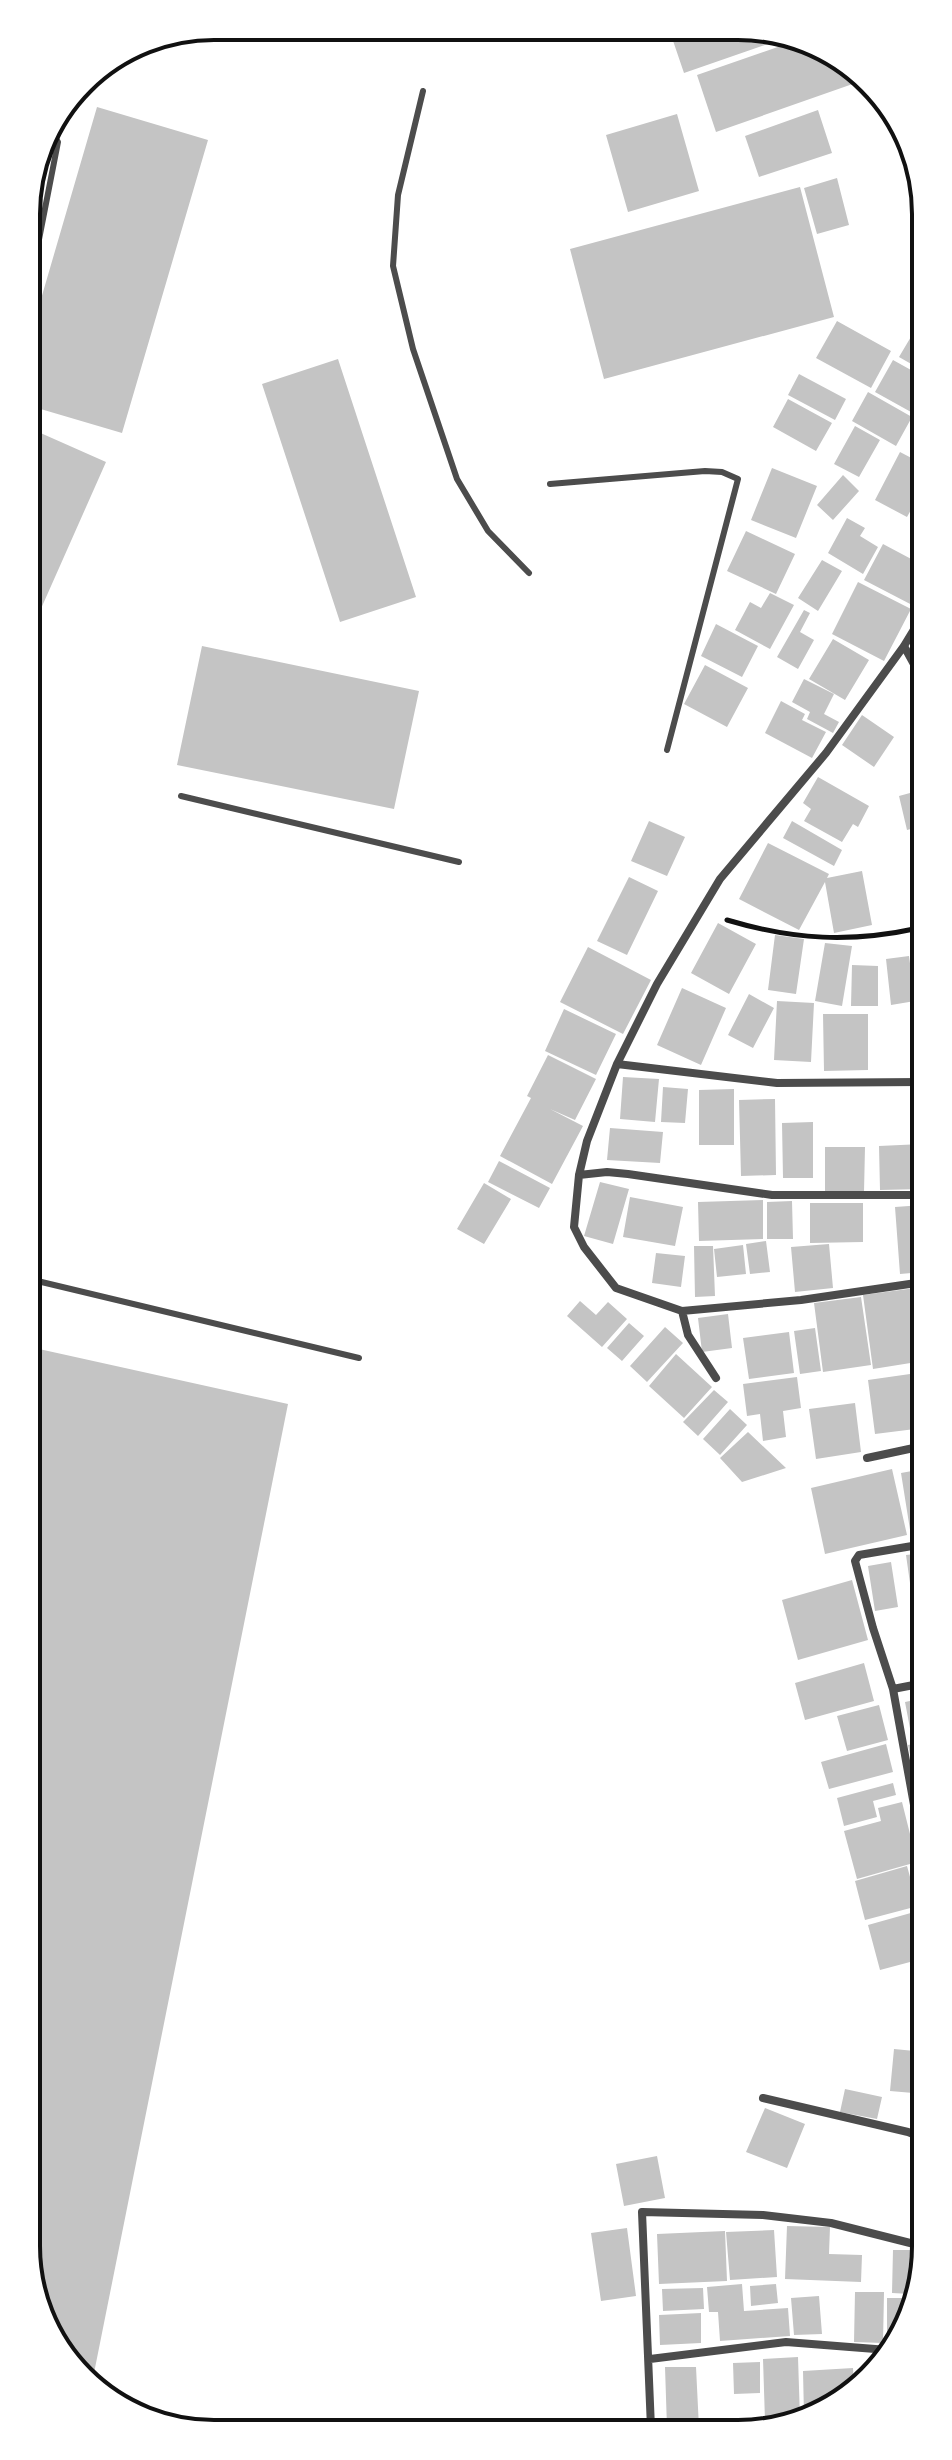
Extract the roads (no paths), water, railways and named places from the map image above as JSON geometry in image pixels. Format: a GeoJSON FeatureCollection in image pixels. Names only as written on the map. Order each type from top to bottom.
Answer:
{"type":"FeatureCollection","features":[{"type":"Feature","properties":{"kind":"street"},"geometry":{"type":"LineString","coordinates":[[912,633],[826,753],[720,879],[657,984],[617,1064],[587,1141],[579,1175],[574,1227],[584,1247],[616,1288],[682,1311],[801,1300],[912,1284]]}},
{"type":"Feature","properties":{"kind":"street"},"geometry":{"type":"LineString","coordinates":[[904,646],[912,661]]}},
{"type":"Feature","properties":{"kind":"street"},"geometry":{"type":"LineString","coordinates":[[617,1064],[777,1083],[912,1082]]}},
{"type":"Feature","properties":{"kind":"street"},"geometry":{"type":"LineString","coordinates":[[579,1175],[607,1172],[628,1174],[772,1195],[912,1195]]}},
{"type":"Feature","properties":{"kind":"street"},"geometry":{"type":"LineString","coordinates":[[682,1311],[688,1335],[716,1378]]}},
{"type":"Feature","properties":{"kind":"street"},"geometry":{"type":"LineString","coordinates":[[867,1458],[912,1448]]}},
{"type":"Feature","properties":{"kind":"street"},"geometry":{"type":"LineString","coordinates":[[912,1546],[859,1555],[855,1566],[893,1689],[912,1794]]}},
{"type":"Feature","properties":{"kind":"street"},"geometry":{"type":"LineString","coordinates":[[893,1689],[912,1685]]}},
{"type":"Feature","properties":{"kind":"street"},"geometry":{"type":"LineString","coordinates":[[763,2098],[912,2134]]}},
{"type":"Feature","properties":{"kind":"street"},"geometry":{"type":"LineString","coordinates":[[651,2420],[642,2212],[763,2215],[831,2223],[912,2243]]}},
{"type":"Feature","properties":{"kind":"street"},"geometry":{"type":"LineString","coordinates":[[650,2359],[786,2342],[878,2349]]}},
{"type":"Feature","properties":{"kind":"lane"},"geometry":{"type":"LineString","coordinates":[[423,91],[398,195],[393,266],[413,349],[457,479],[488,531],[529,573]]}},
{"type":"Feature","properties":{"kind":"lane"},"geometry":{"type":"LineString","coordinates":[[40,234],[57,140]]}},
{"type":"Feature","properties":{"kind":"lane"},"geometry":{"type":"LineString","coordinates":[[550,484],[705,471],[722,472],[738,479],[667,750]]}},
{"type":"Feature","properties":{"kind":"lane"},"geometry":{"type":"LineString","coordinates":[[181,796],[459,862]]}},
{"type":"Feature","properties":{"kind":"lane"},"geometry":{"type":"LineString","coordinates":[[40,1282],[359,1358]]}}]}
